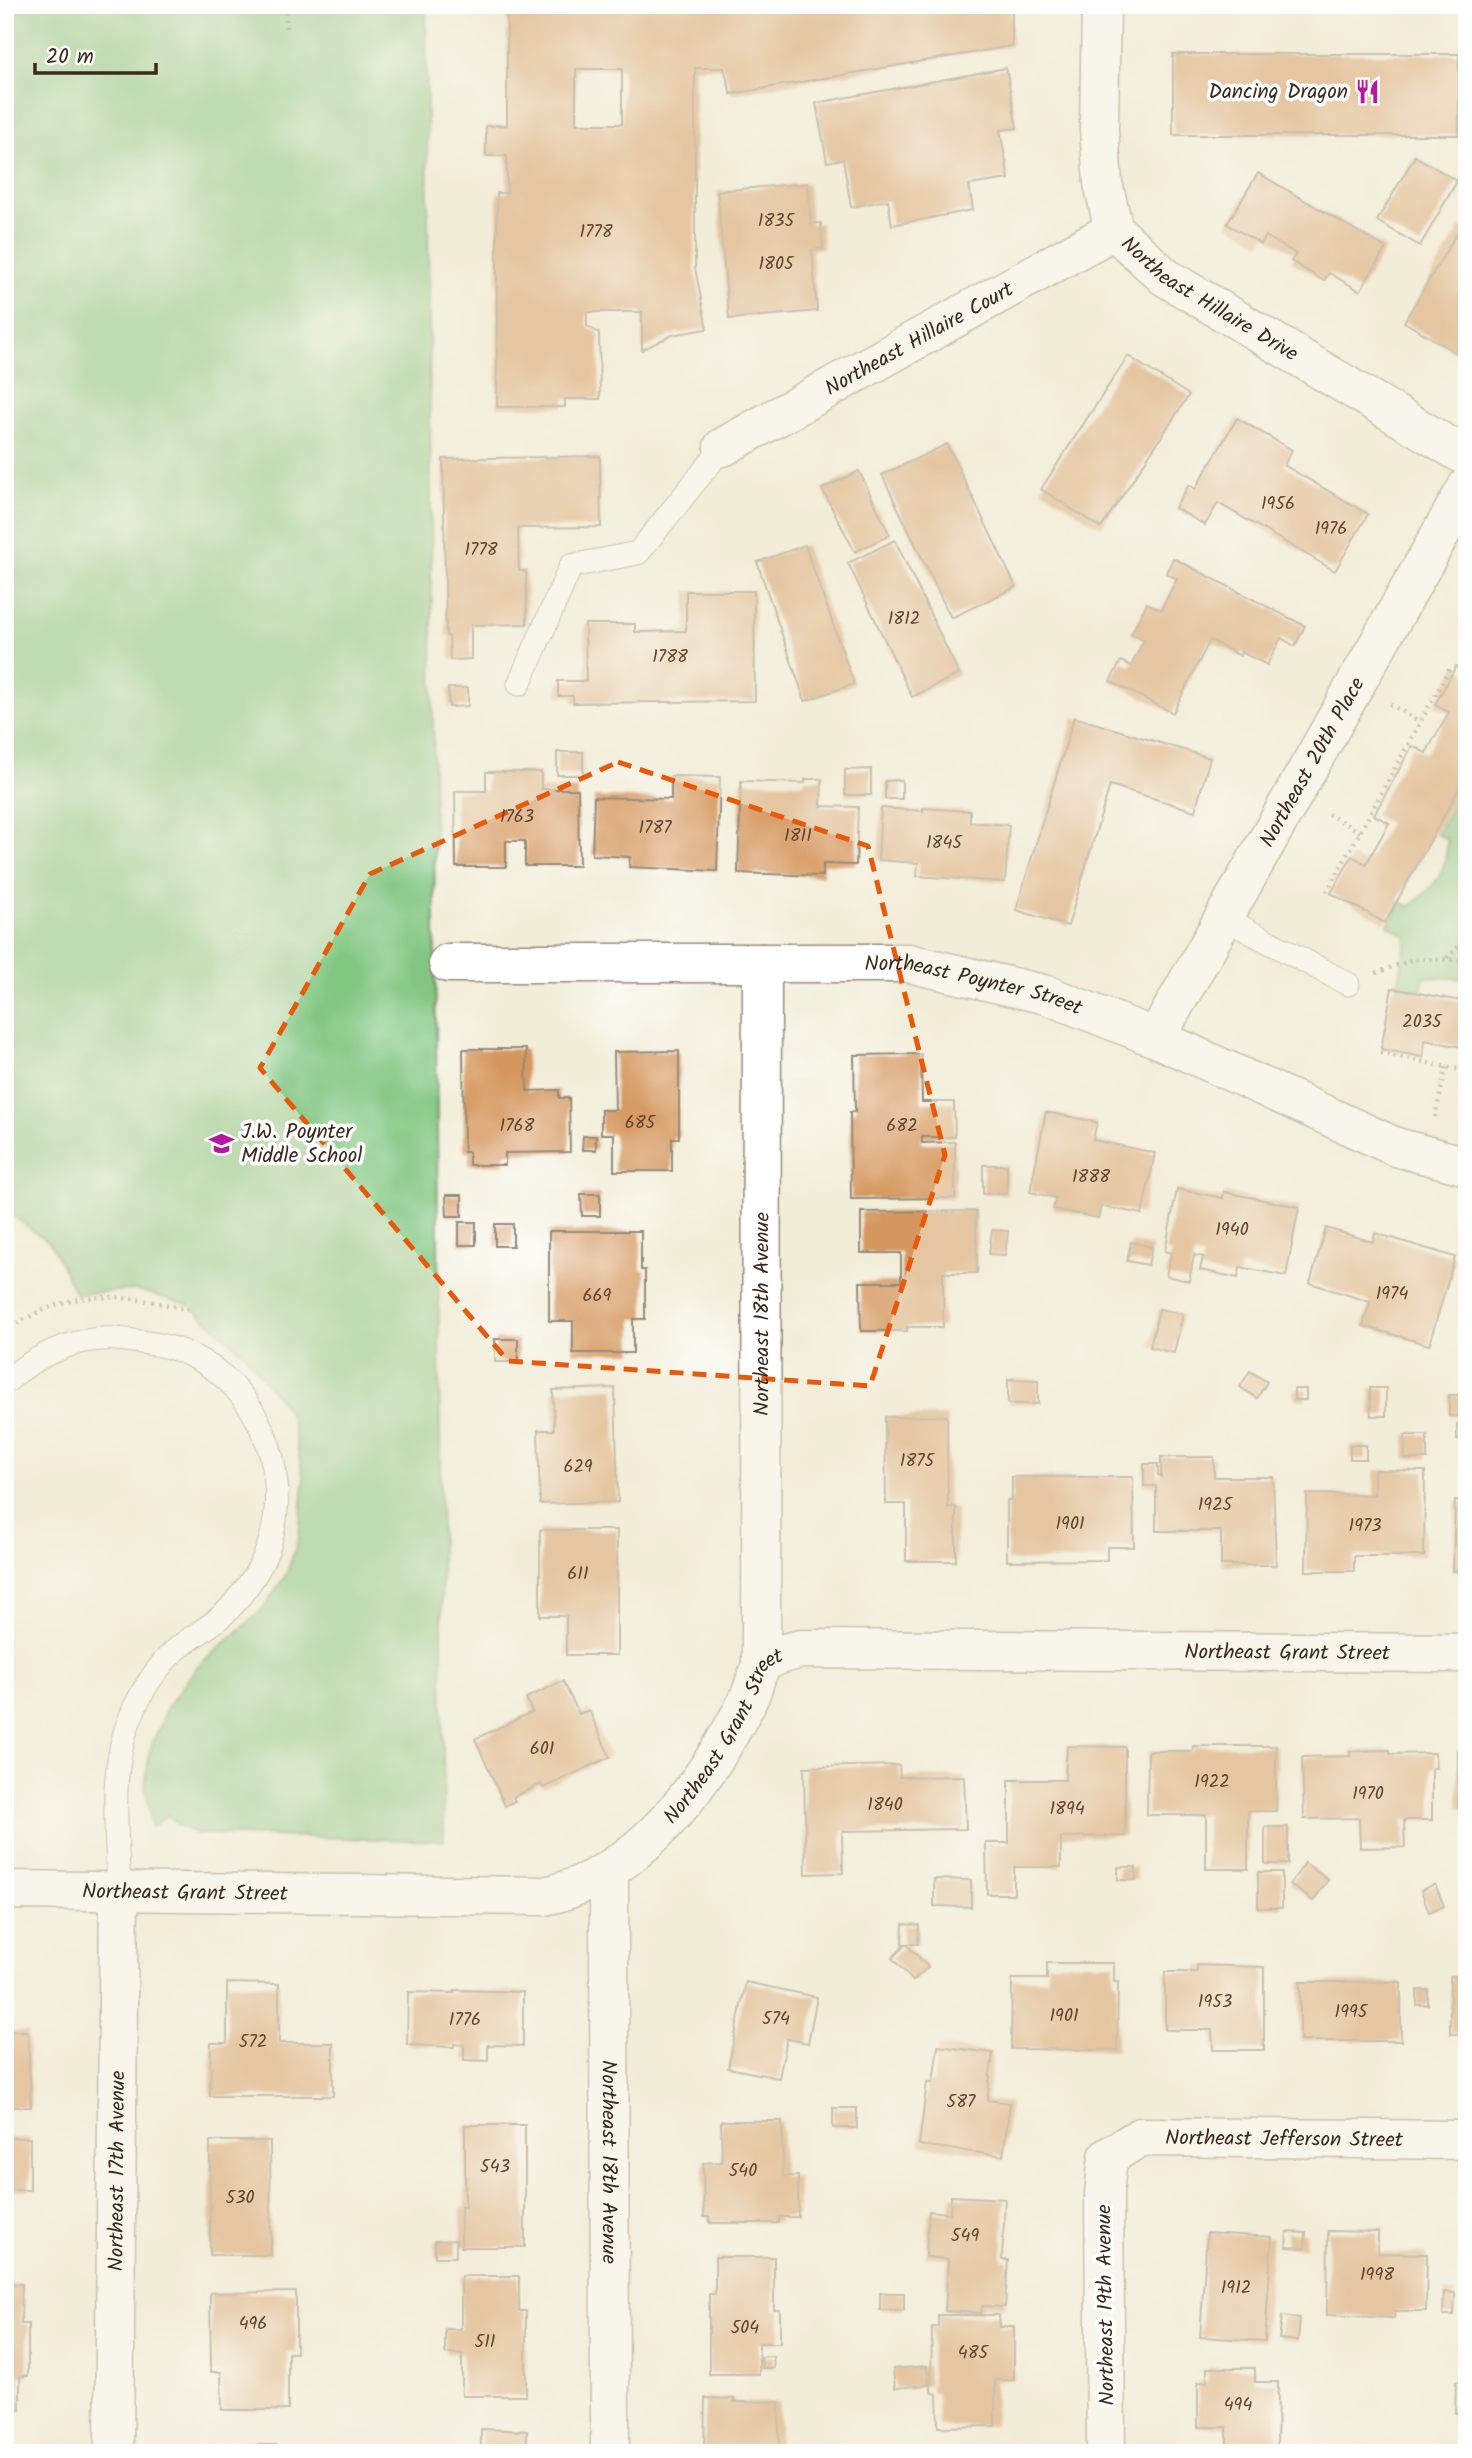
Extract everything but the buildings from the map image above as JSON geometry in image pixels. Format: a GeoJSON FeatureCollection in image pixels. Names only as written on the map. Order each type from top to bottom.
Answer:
{"type":"FeatureCollection","features":[{"type":"Feature","properties":{"kind":"street","name":"Northeast Hillaire Drive"},"geometry":{"type":"LineString","coordinates":[[1101,5],[1099,129],[1103,183],[1114,230],[1166,277],[1467,457]]}},
{"type":"Feature","properties":{"kind":"street","name":"Northeast Hillaire Court"},"geometry":{"type":"LineString","coordinates":[[723,447],[1114,230]]}},
{"type":"Feature","properties":{"kind":"street","name":"Northeast 20th Place"},"geometry":{"type":"LineString","coordinates":[[1156,1038],[1467,487]]}},
{"type":"Feature","properties":{"kind":"street","name":"Northeast Poynter Street"},"geometry":{"type":"LineString","coordinates":[[448,963],[909,963],[1047,995],[1156,1038],[1396,1147],[1467,1166]]}},
{"type":"Feature","properties":{"kind":"street","name":"Northeast 18th Avenue"},"geometry":{"type":"LineString","coordinates":[[761,1666],[762,963]]}},
{"type":"Feature","properties":{"kind":"street","name":"Northeast Grant Street"},"geometry":{"type":"LineString","coordinates":[[5,1890],[545,1896],[582,1886],[609,1870],[670,1819],[704,1777],[743,1710],[761,1666],[780,1655],[802,1649],[840,1647],[1467,1653]]}},
{"type":"Feature","properties":{"kind":"street","name":"Northeast 18th Avenue"},"geometry":{"type":"LineString","coordinates":[[609,1870],[610,2453]]}},
{"type":"Feature","properties":{"kind":"street","name":"Northeast 17th Avenue"},"geometry":{"type":"LineString","coordinates":[[114,2453],[119,1890]]}},
{"type":"Feature","properties":{"kind":"street","name":"Northeast Jefferson Street"},"geometry":{"type":"LineString","coordinates":[[1108,2157],[1140,2137],[1467,2140]]}},
{"type":"Feature","properties":{"kind":"street","name":"Northeast 19th Avenue"},"geometry":{"type":"LineString","coordinates":[[1106,2453],[1104,2194],[1108,2157]]}},
{"type":"Feature","properties":{"kind":"lane"},"geometry":{"type":"LineString","coordinates":[[519,684],[571,566],[638,553],[723,447]]}},
{"type":"Feature","properties":{"kind":"lane"},"geometry":{"type":"LineString","coordinates":[[1224,918],[1348,984]]}},
{"type":"Feature","properties":{"kind":"lane"},"geometry":{"type":"LineString","coordinates":[[5,1383],[19,1369],[85,1340],[120,1339],[155,1344],[188,1354],[218,1371],[240,1392],[270,1445],[276,1473],[276,1508],[270,1542],[257,1572],[235,1604],[176,1650],[150,1679],[134,1708],[124,1736],[117,1761],[119,1890]]}},
{"type":"Feature","properties":{"kind":"path"},"geometry":{"type":"LineString","coordinates":[[286,5],[286,30]]}},
{"type":"Feature","properties":{"kind":"path"},"geometry":{"type":"LineString","coordinates":[[1327,892],[1450,668]]}},
{"type":"Feature","properties":{"kind":"path"},"geometry":{"type":"LineString","coordinates":[[1447,959],[1467,939]]}},
{"type":"Feature","properties":{"kind":"path"},"geometry":{"type":"LineString","coordinates":[[1348,984],[1414,959],[1467,960]]}},
{"type":"Feature","properties":{"kind":"path"},"geometry":{"type":"LineString","coordinates":[[1380,1053],[1467,1071]]}},
{"type":"Feature","properties":{"kind":"path"},"geometry":{"type":"LineString","coordinates":[[1426,1155],[1446,1067]]}},
{"type":"Feature","properties":{"kind":"highlighted area"},"geometry":{"type":"Polygon","coordinates":[[[618,762],[868,846],[945,1155],[870,1386],[508,1361],[260,1068],[370,874],[618,762]]]}},
{"type":"Feature","properties":{"kind":"green space","name":"J.W. Poynter Middle School"},"geometry":{"type":"Polygon","coordinates":[[[5,5],[426,5],[444,1841],[196,1834],[177,1825],[168,1815],[152,1827],[145,1787],[149,1753],[168,1706],[196,1668],[260,1612],[286,1575],[299,1537],[304,1479],[290,1415],[244,1353],[189,1305],[136,1290],[76,1294],[50,1243],[5,1210],[5,5]]]}},
{"type":"Feature","properties":{"kind":"green space"},"geometry":{"type":"Polygon","coordinates":[[[1461,789],[1467,792],[1467,979],[1424,977],[1421,991],[1398,987],[1407,937],[1388,925],[1399,902],[1410,906],[1438,878],[1445,861],[1447,839],[1437,834],[1461,789]]]}},
{"type":"Feature","properties":{"kind":"place","name":"Dancing Dragon"},"geometry":{"type":"Point","coordinates":[1368,91]}},
{"type":"Feature","properties":{"kind":"place","name":"J.W. Poynter Middle School"},"geometry":{"type":"Point","coordinates":[221,1143]}}]}
